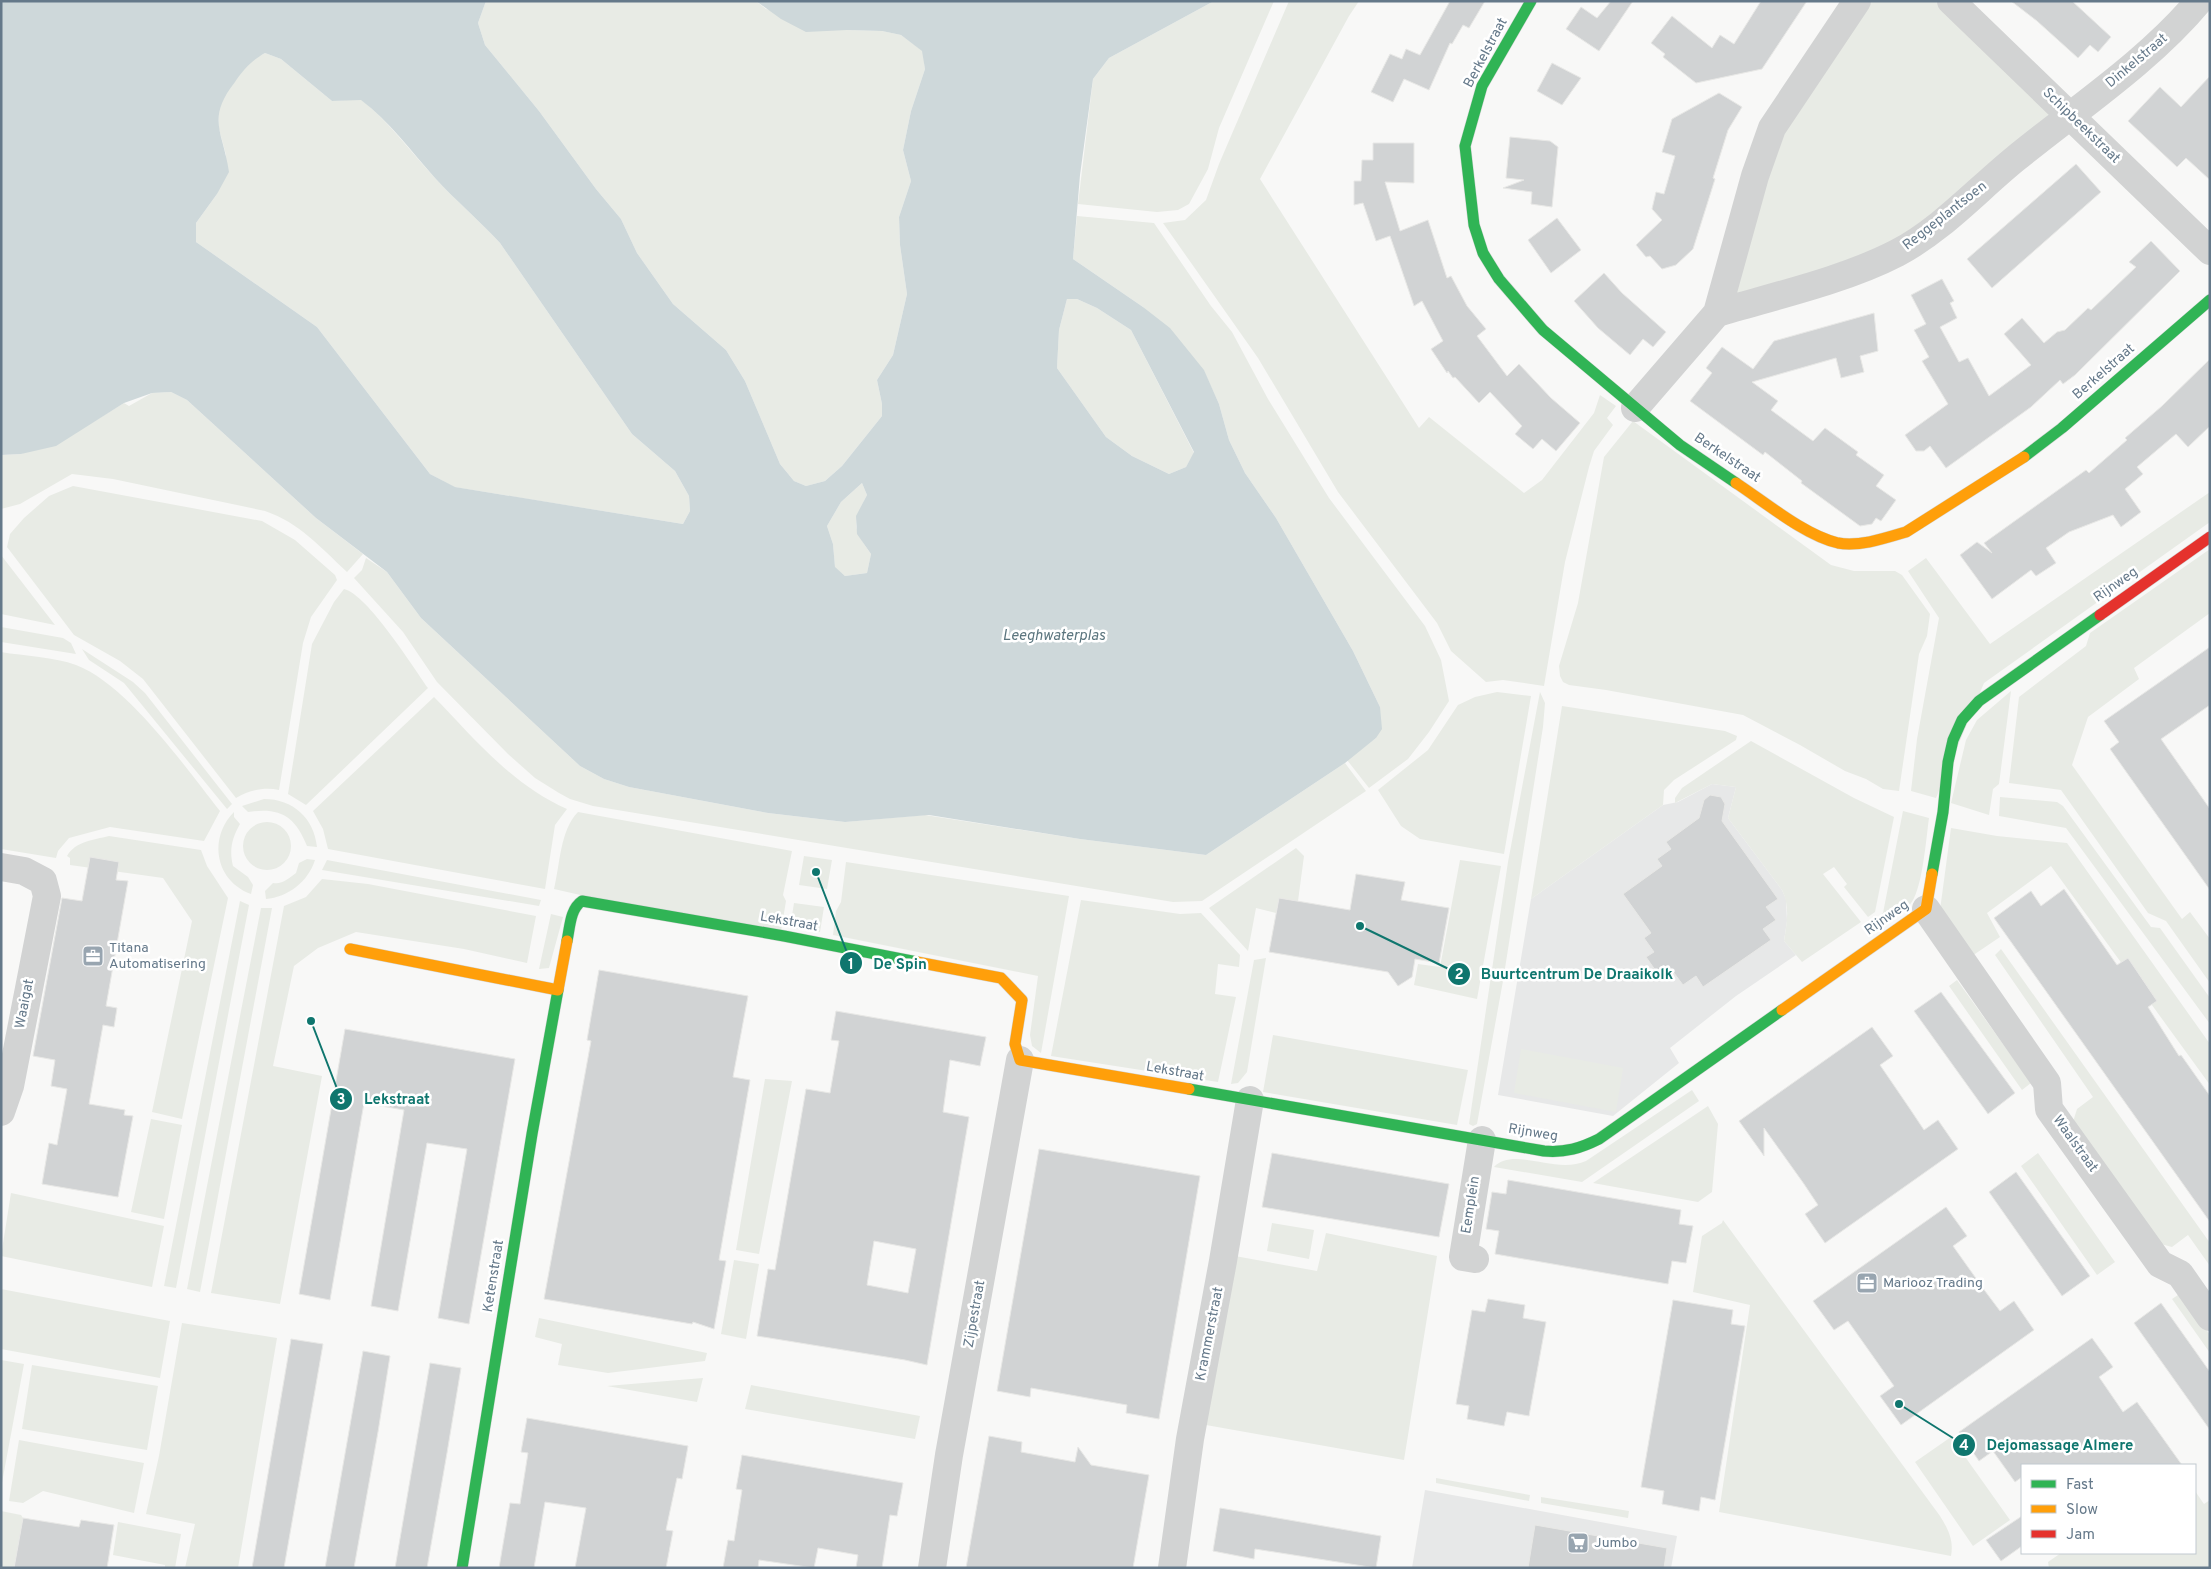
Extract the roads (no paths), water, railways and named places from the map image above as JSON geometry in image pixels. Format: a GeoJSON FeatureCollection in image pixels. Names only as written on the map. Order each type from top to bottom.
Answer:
{"type":"FeatureCollection","features":[{"type":"Feature","properties":{"kind":"street","name":"Berkelstraat"},"geometry":{"type":"LineString","coordinates":[[1532,1],[1482,86],[1465,146],[1467,184],[1474,225],[1484,253],[1500,279],[1543,330],[1635,408],[1680,445],[1823,538],[1840,543],[1888,538],[1906,532],[1942,510],[2024,457],[2062,428],[2210,300]]}},
{"type":"Feature","properties":{"kind":"street"},"geometry":{"type":"LineString","coordinates":[[1635,408],[1718,313],[1755,176],[1772,128],[1810,68],[1857,1]]}},
{"type":"Feature","properties":{"kind":"street","name":"Schipbeekstraat"},"geometry":{"type":"LineString","coordinates":[[1951,1],[2210,251]]}},
{"type":"Feature","properties":{"kind":"street","name":"Dinkelstraat"},"geometry":{"type":"LineString","coordinates":[[2071,115],[2172,32],[2199,1]]}},
{"type":"Feature","properties":{"kind":"street","name":"Reggeplantsoen"},"geometry":{"type":"LineString","coordinates":[[1718,313],[1836,277],[1899,252],[1940,223],[2015,159],[2071,115]]}},
{"type":"Feature","properties":{"kind":"street","name":"Rijnweg"},"geometry":{"type":"LineString","coordinates":[[1469,1138],[1558,1153],[1582,1149],[1599,1139],[1926,909],[1943,812],[1948,762],[1953,740],[1962,720],[1980,701],[2210,536]]}},
{"type":"Feature","properties":{"kind":"street","name":"Waaigat"},"geometry":{"type":"LineString","coordinates":[[1,868],[24,871],[43,881],[46,896],[10,1086],[1,1112]]}},
{"type":"Feature","properties":{"kind":"street","name":"Lekstraat"},"geometry":{"type":"LineString","coordinates":[[558,990],[572,914],[576,905],[582,901],[784,936],[1000,978],[1022,1000],[1015,1044],[1020,1060],[1469,1138]]}},
{"type":"Feature","properties":{"kind":"street","name":"Waalstraat"},"geometry":{"type":"LineString","coordinates":[[1926,909],[2048,1082],[2049,1109],[2160,1264],[2180,1274],[2210,1317]]}},
{"type":"Feature","properties":{"kind":"street"},"geometry":{"type":"LineString","coordinates":[[350,949],[558,990]]}},
{"type":"Feature","properties":{"kind":"street","name":"Ketenstraat"},"geometry":{"type":"LineString","coordinates":[[462,1568],[532,1134],[558,990]]}},
{"type":"Feature","properties":{"kind":"street","name":"Zijpestraat"},"geometry":{"type":"LineString","coordinates":[[932,1568],[949,1455],[1020,1060]]}},
{"type":"Feature","properties":{"kind":"street","name":"Krammerstraat"},"geometry":{"type":"LineString","coordinates":[[1172,1568],[1190,1439],[1250,1100]]}},
{"type":"Feature","properties":{"kind":"street","name":"Eemplein"},"geometry":{"type":"LineString","coordinates":[[1469,1138],[1463,1257],[1475,1260]]}},
{"type":"Feature","properties":{"kind":"water","name":"Leeghwaterplas"},"geometry":{"type":"Polygon","coordinates":[[[1,1],[486,1],[478,23],[485,45],[539,111],[596,189],[621,219],[637,253],[673,304],[726,350],[745,381],[780,464],[794,481],[806,486],[825,481],[842,466],[882,416],[882,404],[877,380],[893,355],[907,294],[900,245],[899,217],[911,181],[903,150],[911,111],[925,69],[922,51],[901,35],[882,31],[806,32],[781,19],[756,1],[1214,1],[1109,58],[1093,79],[1080,175],[1073,259],[1170,328],[1204,370],[1219,404],[1229,440],[1245,473],[1276,518],[1353,651],[1380,707],[1382,729],[1376,738],[1345,763],[1206,855],[1080,839],[929,815],[845,822],[768,813],[629,787],[604,779],[580,766],[421,618],[387,572],[316,518],[187,400],[171,392],[152,393],[124,403],[56,446],[21,454],[1,455],[1,1]],[[265,53],[252,62],[242,73],[226,95],[221,106],[219,126],[229,172],[217,194],[196,223],[196,242],[317,327],[430,474],[455,487],[683,524],[690,511],[689,496],[675,471],[632,434],[500,243],[435,178],[371,108],[361,100],[332,101],[281,59],[265,53]],[[1067,299],[1059,330],[1057,368],[1106,437],[1132,456],[1169,474],[1186,467],[1194,452],[1131,330],[1097,308],[1077,299],[1067,299]],[[862,483],[841,502],[827,526],[833,544],[835,567],[845,576],[867,573],[871,554],[857,534],[856,516],[867,495],[862,483]]]}},
{"type":"Feature","properties":{"kind":"place","name":"De Spin"},"geometry":{"type":"Point","coordinates":[816,872]}},
{"type":"Feature","properties":{"kind":"place","name":"Buurtcentrum De Draaikolk"},"geometry":{"type":"Point","coordinates":[1360,926]}},
{"type":"Feature","properties":{"kind":"place","name":"Titana Automatisering"},"geometry":{"type":"Point","coordinates":[93,956]}},
{"type":"Feature","properties":{"kind":"place","name":"Lekstraat"},"geometry":{"type":"Point","coordinates":[311,1021]}},
{"type":"Feature","properties":{"kind":"place","name":"Mariooz Trading"},"geometry":{"type":"Point","coordinates":[1867,1283]}},
{"type":"Feature","properties":{"kind":"place","name":"Dejomassage Almere"},"geometry":{"type":"Point","coordinates":[1899,1404]}},
{"type":"Feature","properties":{"kind":"place","name":"Jumbo"},"geometry":{"type":"Point","coordinates":[1578,1543]}}]}
